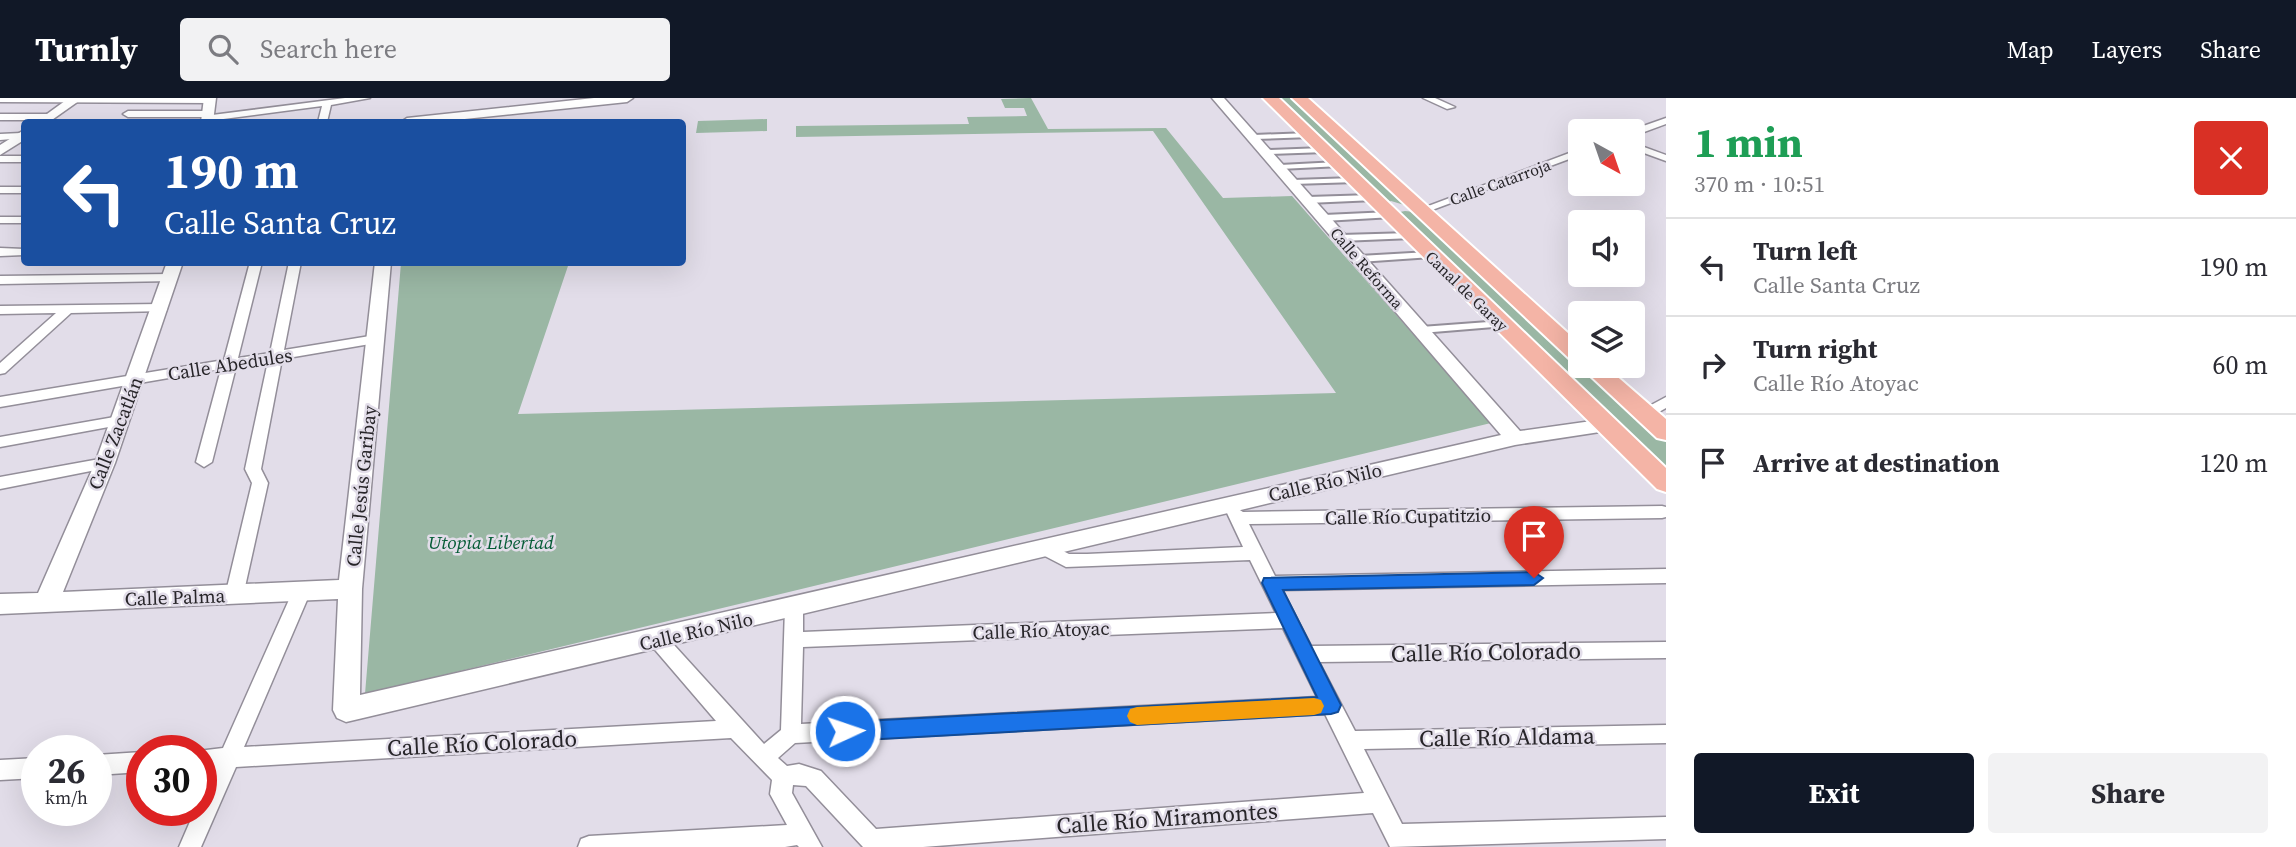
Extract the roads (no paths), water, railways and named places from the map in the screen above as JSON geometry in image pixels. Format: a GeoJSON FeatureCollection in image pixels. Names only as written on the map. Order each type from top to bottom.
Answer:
{"type":"FeatureCollection","features":[{"type":"Feature","properties":{"kind":"highway","name":"Canal de Garay"},"geometry":{"type":"LineString","coordinates":[[1270,98],[1666,483]]}},
{"type":"Feature","properties":{"kind":"highway","name":"Canal de Garay"},"geometry":{"type":"LineString","coordinates":[[1299,98],[1568,345]]}},
{"type":"Feature","properties":{"kind":"highway"},"geometry":{"type":"LineString","coordinates":[[1409,234],[1395,215],[1396,211],[1401,208],[1420,211]]}},
{"type":"Feature","properties":{"kind":"highway"},"geometry":{"type":"LineString","coordinates":[[1610,378],[1656,408],[1666,432]]}},
{"type":"Feature","properties":{"kind":"street"},"geometry":{"type":"LineString","coordinates":[[47,119],[77,98]]}},
{"type":"Feature","properties":{"kind":"street"},"geometry":{"type":"LineString","coordinates":[[268,119],[275,98]]}},
{"type":"Feature","properties":{"kind":"street"},"geometry":{"type":"LineString","coordinates":[[128,114],[208,118],[366,98]]}},
{"type":"Feature","properties":{"kind":"street"},"geometry":{"type":"LineString","coordinates":[[430,119],[562,102],[627,98]]}},
{"type":"Feature","properties":{"kind":"street","name":"Calle Reforma"},"geometry":{"type":"LineString","coordinates":[[1218,98],[1254,136],[1515,438]]}},
{"type":"Feature","properties":{"kind":"street"},"geometry":{"type":"LineString","coordinates":[[1427,98],[1461,104]]}},
{"type":"Feature","properties":{"kind":"street"},"geometry":{"type":"LineString","coordinates":[[0,99],[210,99],[208,118]]}},
{"type":"Feature","properties":{"kind":"street"},"geometry":{"type":"LineString","coordinates":[[0,117],[31,119]]}},
{"type":"Feature","properties":{"kind":"street"},"geometry":{"type":"LineString","coordinates":[[1645,129],[1666,121]]}},
{"type":"Feature","properties":{"kind":"street"},"geometry":{"type":"LineString","coordinates":[[0,137],[21,135]]}},
{"type":"Feature","properties":{"kind":"street"},"geometry":{"type":"LineString","coordinates":[[0,151],[21,136]]}},
{"type":"Feature","properties":{"kind":"street"},"geometry":{"type":"LineString","coordinates":[[1254,136],[1323,150]]}},
{"type":"Feature","properties":{"kind":"street"},"geometry":{"type":"LineString","coordinates":[[1267,152],[1323,150]]}},
{"type":"Feature","properties":{"kind":"street"},"geometry":{"type":"LineString","coordinates":[[1280,167],[1323,150]]}},
{"type":"Feature","properties":{"kind":"street"},"geometry":{"type":"LineString","coordinates":[[1645,150],[1666,158]]}},
{"type":"Feature","properties":{"kind":"street","name":"Calle Catarroja"},"geometry":{"type":"LineString","coordinates":[[1420,211],[1568,156]]}},
{"type":"Feature","properties":{"kind":"street"},"geometry":{"type":"LineString","coordinates":[[0,159],[21,159]]}},
{"type":"Feature","properties":{"kind":"street"},"geometry":{"type":"LineString","coordinates":[[1293,182],[1354,180]]}},
{"type":"Feature","properties":{"kind":"street"},"geometry":{"type":"LineString","coordinates":[[0,190],[21,190]]}},
{"type":"Feature","properties":{"kind":"street"},"geometry":{"type":"LineString","coordinates":[[1308,200],[1373,198]]}},
{"type":"Feature","properties":{"kind":"street"},"geometry":{"type":"LineString","coordinates":[[1324,218],[1390,215]]}},
{"type":"Feature","properties":{"kind":"street"},"geometry":{"type":"LineString","coordinates":[[0,220],[21,220]]}},
{"type":"Feature","properties":{"kind":"street"},"geometry":{"type":"LineString","coordinates":[[1341,238],[1409,234]]}},
{"type":"Feature","properties":{"kind":"street"},"geometry":{"type":"LineString","coordinates":[[0,252],[21,252]]}},
{"type":"Feature","properties":{"kind":"street"},"geometry":{"type":"LineString","coordinates":[[1359,259],[1429,255]]}},
{"type":"Feature","properties":{"kind":"street"},"geometry":{"type":"LineString","coordinates":[[204,463],[255,266]]}},
{"type":"Feature","properties":{"kind":"street"},"geometry":{"type":"LineString","coordinates":[[234,596],[257,503],[260,483],[253,469],[294,266]]}},
{"type":"Feature","properties":{"kind":"street","name":"Calle Jesús Garibay"},"geometry":{"type":"LineString","coordinates":[[345,710],[351,589],[383,266]]}},
{"type":"Feature","properties":{"kind":"street"},"geometry":{"type":"LineString","coordinates":[[0,280],[173,270]]}},
{"type":"Feature","properties":{"kind":"street","name":"Calle Zacatlán"},"geometry":{"type":"LineString","coordinates":[[47,601],[106,463],[173,270]]}},
{"type":"Feature","properties":{"kind":"street"},"geometry":{"type":"LineString","coordinates":[[3,313],[161,308]]}},
{"type":"Feature","properties":{"kind":"street"},"geometry":{"type":"LineString","coordinates":[[0,370],[68,309]]}},
{"type":"Feature","properties":{"kind":"street"},"geometry":{"type":"LineString","coordinates":[[1421,330],[1502,324]]}},
{"type":"Feature","properties":{"kind":"street","name":"Calle Abedules"},"geometry":{"type":"LineString","coordinates":[[0,402],[376,339]]}},
{"type":"Feature","properties":{"kind":"street"},"geometry":{"type":"LineString","coordinates":[[0,442],[120,421]]}},
{"type":"Feature","properties":{"kind":"street","name":"Calle Río Nilo"},"geometry":{"type":"LineString","coordinates":[[345,710],[1047,549],[1235,511],[1515,438],[1606,425]]}},
{"type":"Feature","properties":{"kind":"street"},"geometry":{"type":"LineString","coordinates":[[0,483],[106,463]]}},
{"type":"Feature","properties":{"kind":"street"},"geometry":{"type":"LineString","coordinates":[[1235,511],[1399,841],[1666,828]]}},
{"type":"Feature","properties":{"kind":"street","name":"Calle Río Cupatitzio"},"geometry":{"type":"LineString","coordinates":[[1235,511],[1662,512]]}},
{"type":"Feature","properties":{"kind":"street"},"geometry":{"type":"LineString","coordinates":[[1047,549],[1066,560],[1087,561],[1255,553]]}},
{"type":"Feature","properties":{"kind":"street"},"geometry":{"type":"LineString","coordinates":[[1271,583],[1666,576]]}},
{"type":"Feature","properties":{"kind":"street","name":"Calle Palma"},"geometry":{"type":"LineString","coordinates":[[0,604],[351,589]]}},
{"type":"Feature","properties":{"kind":"street"},"geometry":{"type":"LineString","coordinates":[[190,847],[301,593]]}},
{"type":"Feature","properties":{"kind":"street"},"geometry":{"type":"LineString","coordinates":[[791,734],[794,608]]}},
{"type":"Feature","properties":{"kind":"street","name":"Calle Río Atoyac"},"geometry":{"type":"LineString","coordinates":[[795,640],[1288,620]]}},
{"type":"Feature","properties":{"kind":"street"},"geometry":{"type":"LineString","coordinates":[[657,639],[735,729],[783,777]]}},
{"type":"Feature","properties":{"kind":"street","name":"Calle Río Colorado"},"geometry":{"type":"LineString","coordinates":[[1305,654],[1666,650]]}},
{"type":"Feature","properties":{"kind":"street"},"geometry":{"type":"LineString","coordinates":[[764,757],[791,734],[1331,705]]}},
{"type":"Feature","properties":{"kind":"street","name":"Calle Río Colorado"},"geometry":{"type":"LineString","coordinates":[[217,758],[735,729]]}},
{"type":"Feature","properties":{"kind":"street","name":"Calle Río Aldama"},"geometry":{"type":"LineString","coordinates":[[1348,740],[1666,734]]}},
{"type":"Feature","properties":{"kind":"street"},"geometry":{"type":"LineString","coordinates":[[0,770],[21,769]]}},
{"type":"Feature","properties":{"kind":"street"},"geometry":{"type":"LineString","coordinates":[[783,777],[799,774],[813,778],[875,843]]}},
{"type":"Feature","properties":{"kind":"street"},"geometry":{"type":"LineString","coordinates":[[783,777],[781,794],[804,842]]}},
{"type":"Feature","properties":{"kind":"street","name":"Calle Río Miramontes"},"geometry":{"type":"LineString","coordinates":[[875,843],[1379,802]]}},
{"type":"Feature","properties":{"kind":"street"},"geometry":{"type":"LineString","coordinates":[[589,847],[776,838],[804,842]]}},
{"type":"Feature","properties":{"kind":"park label","name":"Utopia Libertad"},"geometry":{"type":"Point","coordinates":[491,542]}}]}
